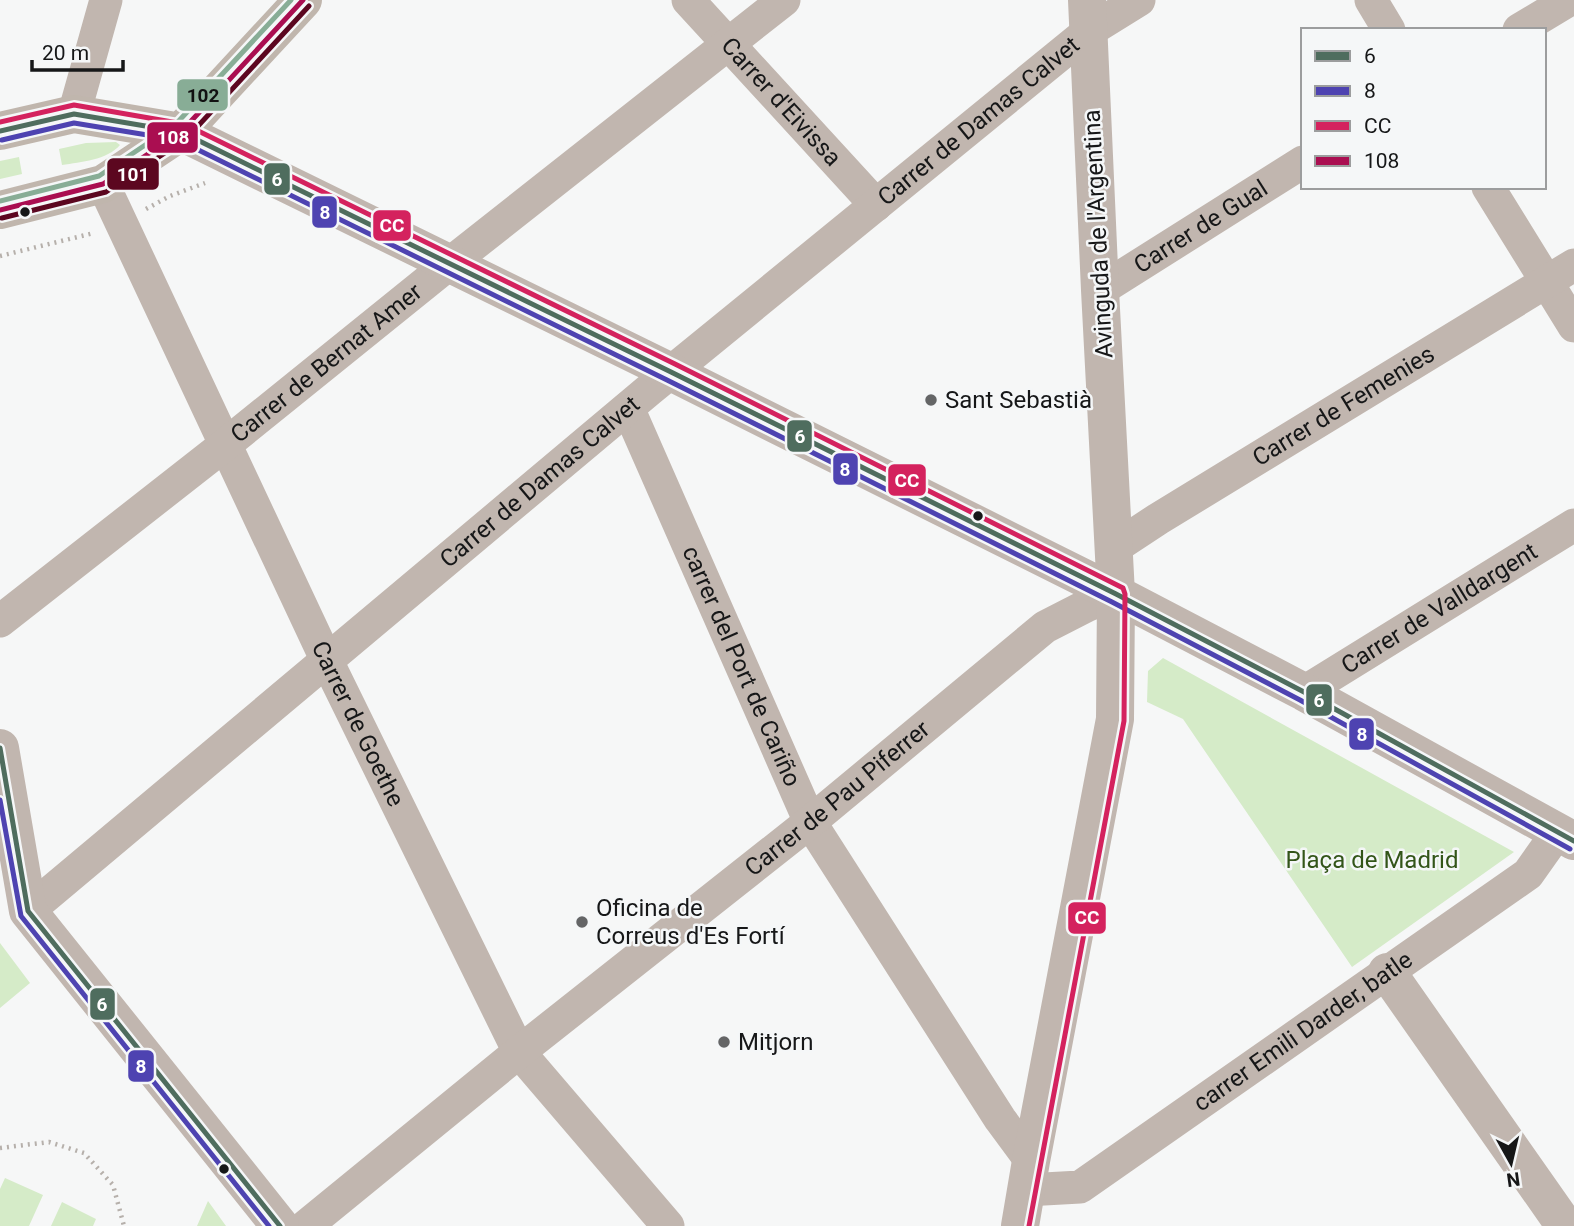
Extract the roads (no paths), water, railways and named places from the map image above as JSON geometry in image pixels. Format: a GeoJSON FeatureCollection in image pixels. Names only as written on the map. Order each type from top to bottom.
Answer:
{"type":"FeatureCollection","features":[{"type":"Feature","properties":{"kind":"main road"},"geometry":{"type":"LineString","coordinates":[[13,207],[103,184],[181,132],[303,0]]}},
{"type":"Feature","properties":{"kind":"main road"},"geometry":{"type":"LineString","coordinates":[[0,131],[74,114],[181,132]]}},
{"type":"Feature","properties":{"kind":"street"},"geometry":{"type":"LineString","coordinates":[[74,114],[106,0]]}},
{"type":"Feature","properties":{"kind":"street","name":"Carrer d'Eivissa"},"geometry":{"type":"LineString","coordinates":[[688,0],[876,205]]}},
{"type":"Feature","properties":{"kind":"street","name":"Carrer de Bernat Amer"},"geometry":{"type":"LineString","coordinates":[[0,621],[784,0]]}},
{"type":"Feature","properties":{"kind":"street","name":"Carrer de Damas Calvet"},"geometry":{"type":"LineString","coordinates":[[28,911],[671,372],[876,205],[1088,15],[1139,0]]}},
{"type":"Feature","properties":{"kind":"street"},"geometry":{"type":"LineString","coordinates":[[1371,0],[1388,28]]}},
{"type":"Feature","properties":{"kind":"street"},"geometry":{"type":"LineString","coordinates":[[1522,28],[1569,0]]}},
{"type":"Feature","properties":{"kind":"street","name":"Avinguda de l'Argentina"},"geometry":{"type":"LineString","coordinates":[[1026,1193],[1115,719],[1116,594],[1088,15]]}},
{"type":"Feature","properties":{"kind":"street"},"geometry":{"type":"LineString","coordinates":[[181,132],[1116,594],[1568,832]]}},
{"type":"Feature","properties":{"kind":"street","name":"Carrer de Gual"},"geometry":{"type":"LineString","coordinates":[[1100,290],[1301,163]]}},
{"type":"Feature","properties":{"kind":"street","name":"Carrer de Goethe"},"geometry":{"type":"LineString","coordinates":[[103,184],[327,660],[519,1052],[668,1226]]}},
{"type":"Feature","properties":{"kind":"street"},"geometry":{"type":"LineString","coordinates":[[1490,189],[1561,273],[1574,326]]}},
{"type":"Feature","properties":{"kind":"street","name":"Carrer de Femenies"},"geometry":{"type":"LineString","coordinates":[[1114,548],[1561,273]]}},
{"type":"Feature","properties":{"kind":"street","name":"carrer del Port de Cariño"},"geometry":{"type":"LineString","coordinates":[[628,408],[810,822],[1000,1119],[1026,1193]]}},
{"type":"Feature","properties":{"kind":"street","name":"Carrer de Valldargent"},"geometry":{"type":"LineString","coordinates":[[1304,692],[1574,525]]}},
{"type":"Feature","properties":{"kind":"street","name":"Carrer de Pau Piferrer"},"geometry":{"type":"LineString","coordinates":[[306,1226],[519,1052],[810,822],[1045,627],[1116,594]]}},
{"type":"Feature","properties":{"kind":"street"},"geometry":{"type":"LineString","coordinates":[[0,748],[28,911],[280,1226]]}},
{"type":"Feature","properties":{"kind":"street","name":"carrer Emili Darder, batle"},"geometry":{"type":"LineString","coordinates":[[1026,1193],[1080,1187],[1528,874],[1568,832]]}},
{"type":"Feature","properties":{"kind":"street"},"geometry":{"type":"LineString","coordinates":[[1387,972],[1559,1224]]}},
{"type":"Feature","properties":{"kind":"place","name":"Sant Sebastià"},"geometry":{"type":"Point","coordinates":[931,400]}},
{"type":"Feature","properties":{"kind":"place","name":"Oficina de Correus d'Es Fortí"},"geometry":{"type":"Point","coordinates":[582,922]}},
{"type":"Feature","properties":{"kind":"place","name":"Mitjorn"},"geometry":{"type":"Point","coordinates":[724,1042]}},
{"type":"Feature","properties":{"kind":"park label","name":"Plaça de Madrid"},"geometry":{"type":"Point","coordinates":[1372,860]}}]}
